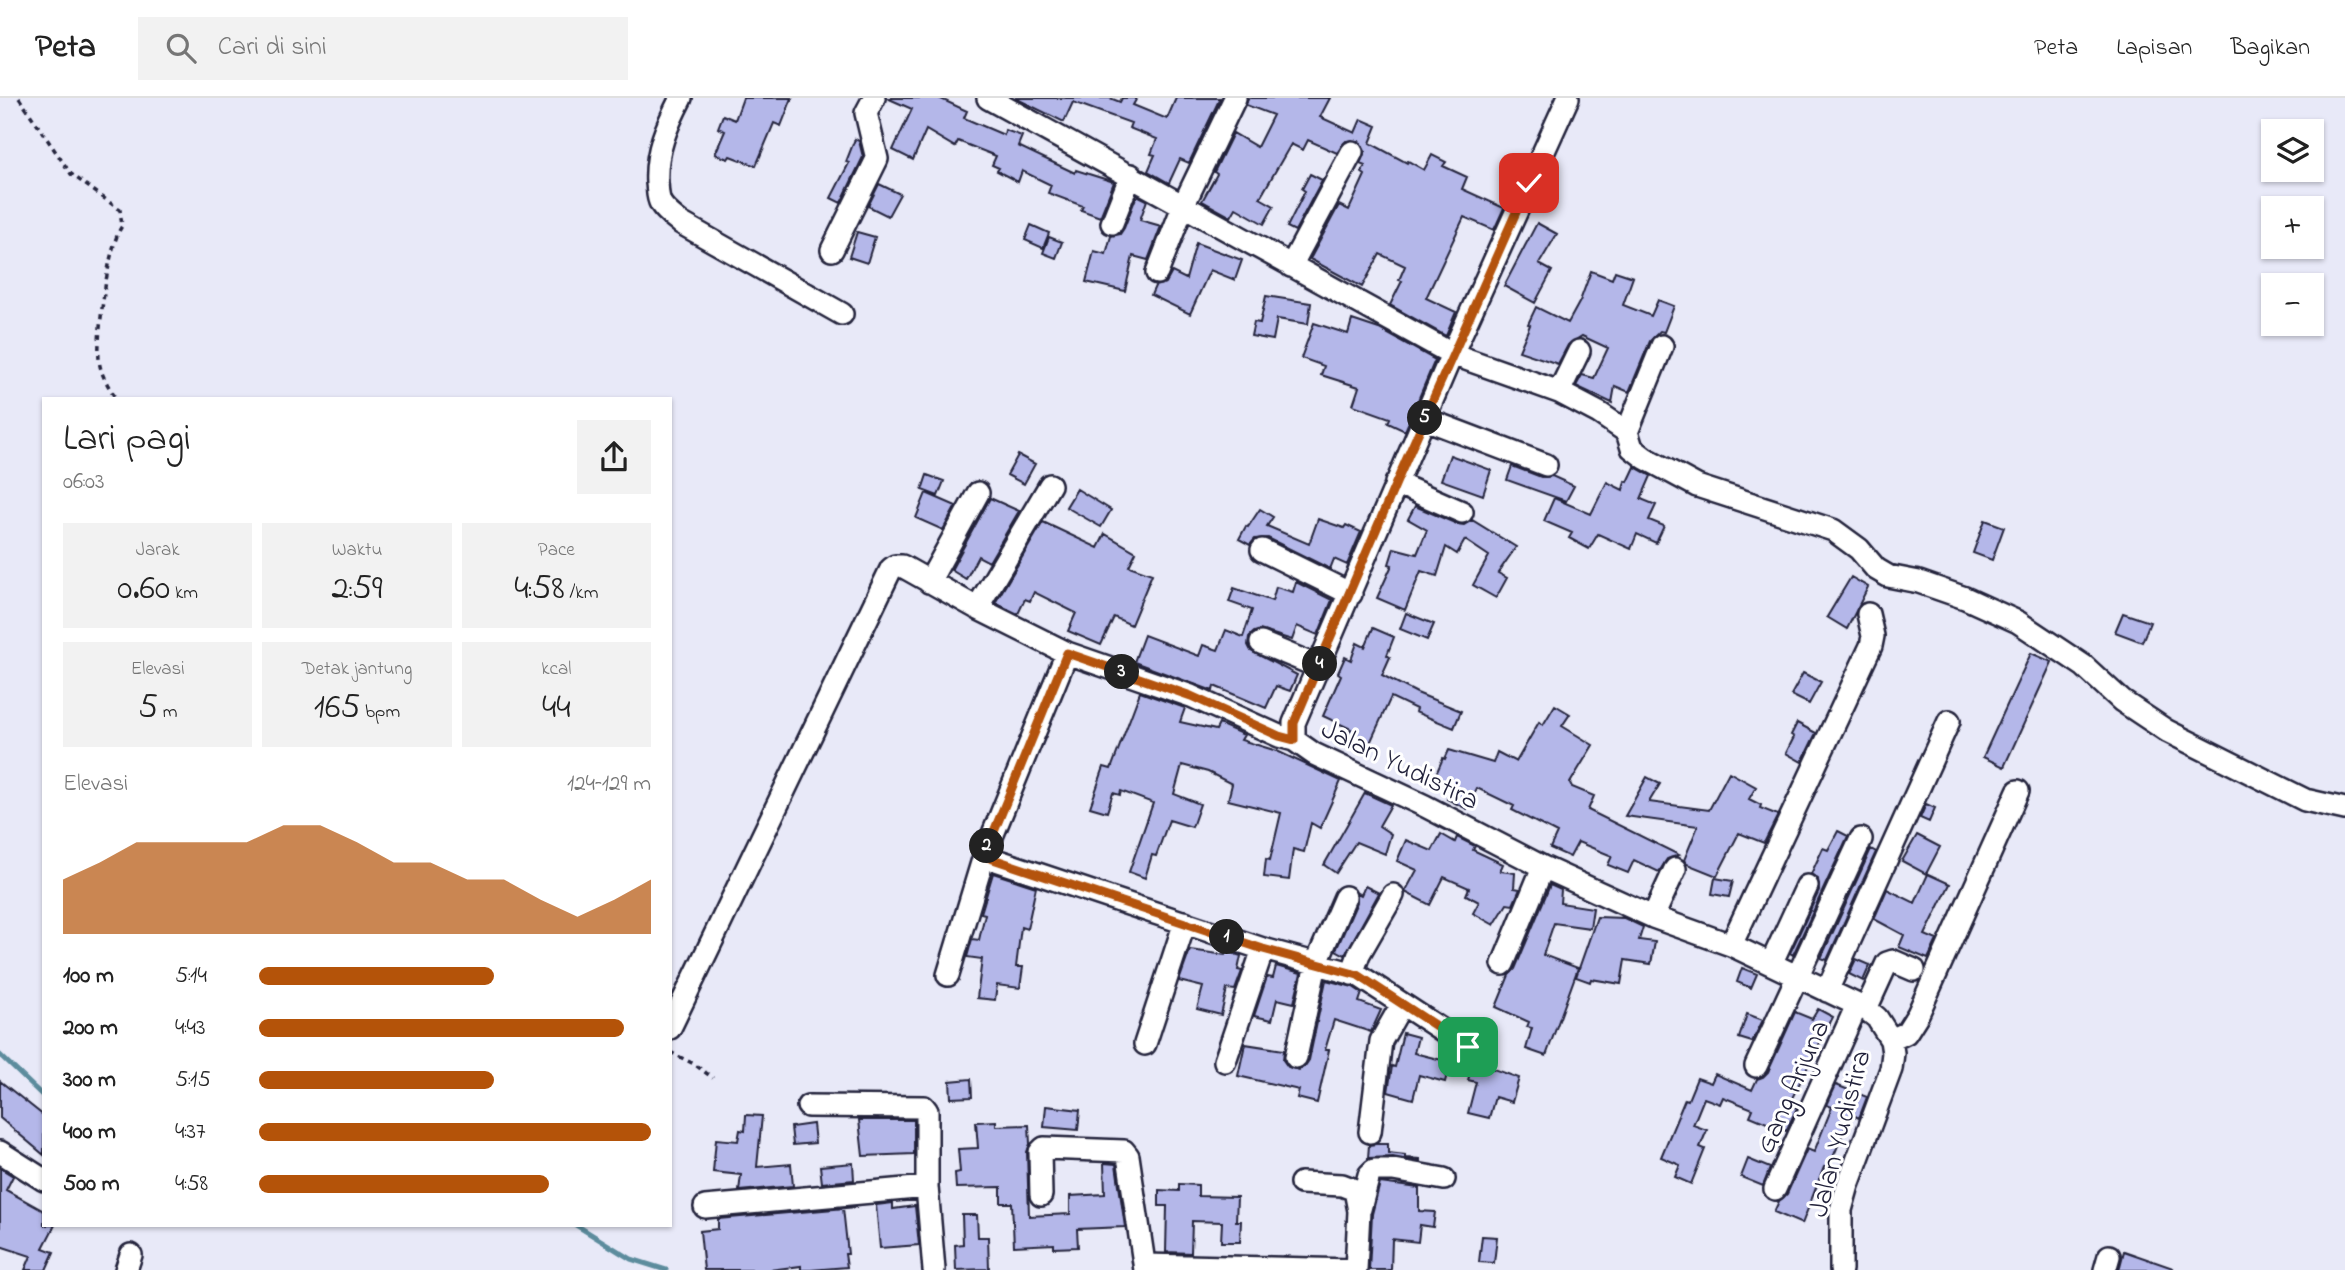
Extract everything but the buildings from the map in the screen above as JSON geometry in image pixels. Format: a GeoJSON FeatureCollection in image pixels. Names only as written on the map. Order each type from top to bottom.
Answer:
{"type":"FeatureCollection","features":[{"type":"Feature","properties":{"kind":"street"},"geometry":{"type":"LineString","coordinates":[[681,98],[669,121],[660,148],[656,172],[657,196],[661,204],[681,223],[842,314]]}},
{"type":"Feature","properties":{"kind":"street"},"geometry":{"type":"LineString","coordinates":[[832,250],[877,159],[866,113],[874,98]]}},
{"type":"Feature","properties":{"kind":"street"},"geometry":{"type":"LineString","coordinates":[[988,98],[1452,354],[1559,392],[1599,413],[1627,432],[1632,448],[1645,458],[1697,486],[1833,530],[1858,549],[1875,569],[1888,576],[1965,598],[2018,622],[2084,666],[2122,701],[2167,732],[2305,800],[2345,809]]}},
{"type":"Feature","properties":{"kind":"street"},"geometry":{"type":"LineString","coordinates":[[1157,273],[1184,204],[1235,98]]}},
{"type":"Feature","properties":{"kind":"street","name":"Jalan Yudistira"},"geometry":{"type":"LineString","coordinates":[[1567,98],[1396,483],[1294,723],[1294,740],[1314,754],[1543,867],[1653,917],[1731,945],[1861,1007],[1877,1018],[1891,1040],[1891,1069],[1841,1210],[1840,1270]]}},
{"type":"Feature","properties":{"kind":"street"},"geometry":{"type":"LineString","coordinates":[[1291,266],[1352,152]]}},
{"type":"Feature","properties":{"kind":"street"},"geometry":{"type":"LineString","coordinates":[[1112,223],[1131,175]]}},
{"type":"Feature","properties":{"kind":"street"},"geometry":{"type":"LineString","coordinates":[[1627,432],[1662,346]]}},
{"type":"Feature","properties":{"kind":"street"},"geometry":{"type":"LineString","coordinates":[[1559,392],[1580,351]]}},
{"type":"Feature","properties":{"kind":"street"},"geometry":{"type":"LineString","coordinates":[[1425,419],[1545,465]]}},
{"type":"Feature","properties":{"kind":"street"},"geometry":{"type":"LineString","coordinates":[[1396,483],[1462,512]]}},
{"type":"Feature","properties":{"kind":"street"},"geometry":{"type":"LineString","coordinates":[[977,608],[1050,485]]}},
{"type":"Feature","properties":{"kind":"street"},"geometry":{"type":"LineString","coordinates":[[929,582],[978,493]]}},
{"type":"Feature","properties":{"kind":"street"},"geometry":{"type":"LineString","coordinates":[[1262,550],[1350,594]]}},
{"type":"Feature","properties":{"kind":"street"},"geometry":{"type":"LineString","coordinates":[[672,1024],[891,569],[895,566],[902,566],[977,608],[1067,653],[1191,696],[1279,736],[1294,740]]}},
{"type":"Feature","properties":{"kind":"street"},"geometry":{"type":"LineString","coordinates":[[1731,945],[1871,646],[1873,636],[1868,614]]}},
{"type":"Feature","properties":{"kind":"street"},"geometry":{"type":"LineString","coordinates":[[1261,643],[1319,667]]}},
{"type":"Feature","properties":{"kind":"street"},"geometry":{"type":"LineString","coordinates":[[948,975],[984,856],[1067,653]]}},
{"type":"Feature","properties":{"kind":"street"},"geometry":{"type":"LineString","coordinates":[[1827,991],[1949,721]]}},
{"type":"Feature","properties":{"kind":"street"},"geometry":{"type":"LineString","coordinates":[[1891,1040],[1906,1033],[1918,1014],[2018,791]]}},
{"type":"Feature","properties":{"kind":"street"},"geometry":{"type":"LineString","coordinates":[[1756,1066],[1861,839]]}},
{"type":"Feature","properties":{"kind":"street"},"geometry":{"type":"LineString","coordinates":[[984,856],[1263,949],[1352,974],[1468,1047]]}},
{"type":"Feature","properties":{"kind":"street"},"geometry":{"type":"LineString","coordinates":[[1503,964],[1543,867]]}},
{"type":"Feature","properties":{"kind":"street"},"geometry":{"type":"LineString","coordinates":[[1653,917],[1675,869]]}},
{"type":"Feature","properties":{"kind":"street"},"geometry":{"type":"LineString","coordinates":[[1771,964],[1807,886]]}},
{"type":"Feature","properties":{"kind":"street"},"geometry":{"type":"LineString","coordinates":[[1352,974],[1359,954],[1393,895]]}},
{"type":"Feature","properties":{"kind":"street"},"geometry":{"type":"LineString","coordinates":[[1296,1057],[1316,964],[1345,897]]}},
{"type":"Feature","properties":{"kind":"street"},"geometry":{"type":"LineString","coordinates":[[1145,1044],[1185,922]]}},
{"type":"Feature","properties":{"kind":"street"},"geometry":{"type":"LineString","coordinates":[[1225,1061],[1263,949]]}},
{"type":"Feature","properties":{"kind":"street","name":"Gang Arjuna"},"geometry":{"type":"LineString","coordinates":[[1775,1189],[1861,1007],[1887,963],[1893,961],[1914,970]]}},
{"type":"Feature","properties":{"kind":"street"},"geometry":{"type":"LineString","coordinates":[[1370,1132],[1381,1041],[1402,1004]]}},
{"type":"Feature","properties":{"kind":"street"},"geometry":{"type":"LineString","coordinates":[[808,1106],[923,1107],[927,1111],[927,1187],[934,1270]]}},
{"type":"Feature","properties":{"kind":"street"},"geometry":{"type":"LineString","coordinates":[[1041,1195],[1041,1152],[1044,1149],[1124,1151],[1128,1156],[1145,1267],[1354,1270],[1359,1212],[1369,1175],[1374,1170],[1393,1170],[1444,1179]]}},
{"type":"Feature","properties":{"kind":"street"},"geometry":{"type":"LineString","coordinates":[[0,1152],[42,1179]]}},
{"type":"Feature","properties":{"kind":"street"},"geometry":{"type":"LineString","coordinates":[[1301,1183],[1342,1185],[1355,1190],[1359,1212]]}},
{"type":"Feature","properties":{"kind":"street"},"geometry":{"type":"LineString","coordinates":[[705,1207],[927,1187]]}},
{"type":"Feature","properties":{"kind":"path"},"geometry":{"type":"LineString","coordinates":[[19,98],[71,174],[120,209],[122,226],[117,232],[109,258],[99,346],[100,368],[115,397]]}},
{"type":"Feature","properties":{"kind":"path"},"geometry":{"type":"LineString","coordinates":[[672,1053],[713,1078]]}},
{"type":"Feature","properties":{"kind":"waterway"},"geometry":{"type":"LineString","coordinates":[[0,1055],[42,1095]]}},
{"type":"Feature","properties":{"kind":"waterway"},"geometry":{"type":"LineString","coordinates":[[579,1227],[631,1259],[666,1270]]}},
{"type":"Feature","properties":{"kind":"route"},"geometry":{"type":"LineString","coordinates":[[1468,1047],[1358,975],[1263,949],[984,856],[1067,653],[1191,696],[1279,736],[1294,740],[1294,723],[1452,354],[1529,183]]}}]}
